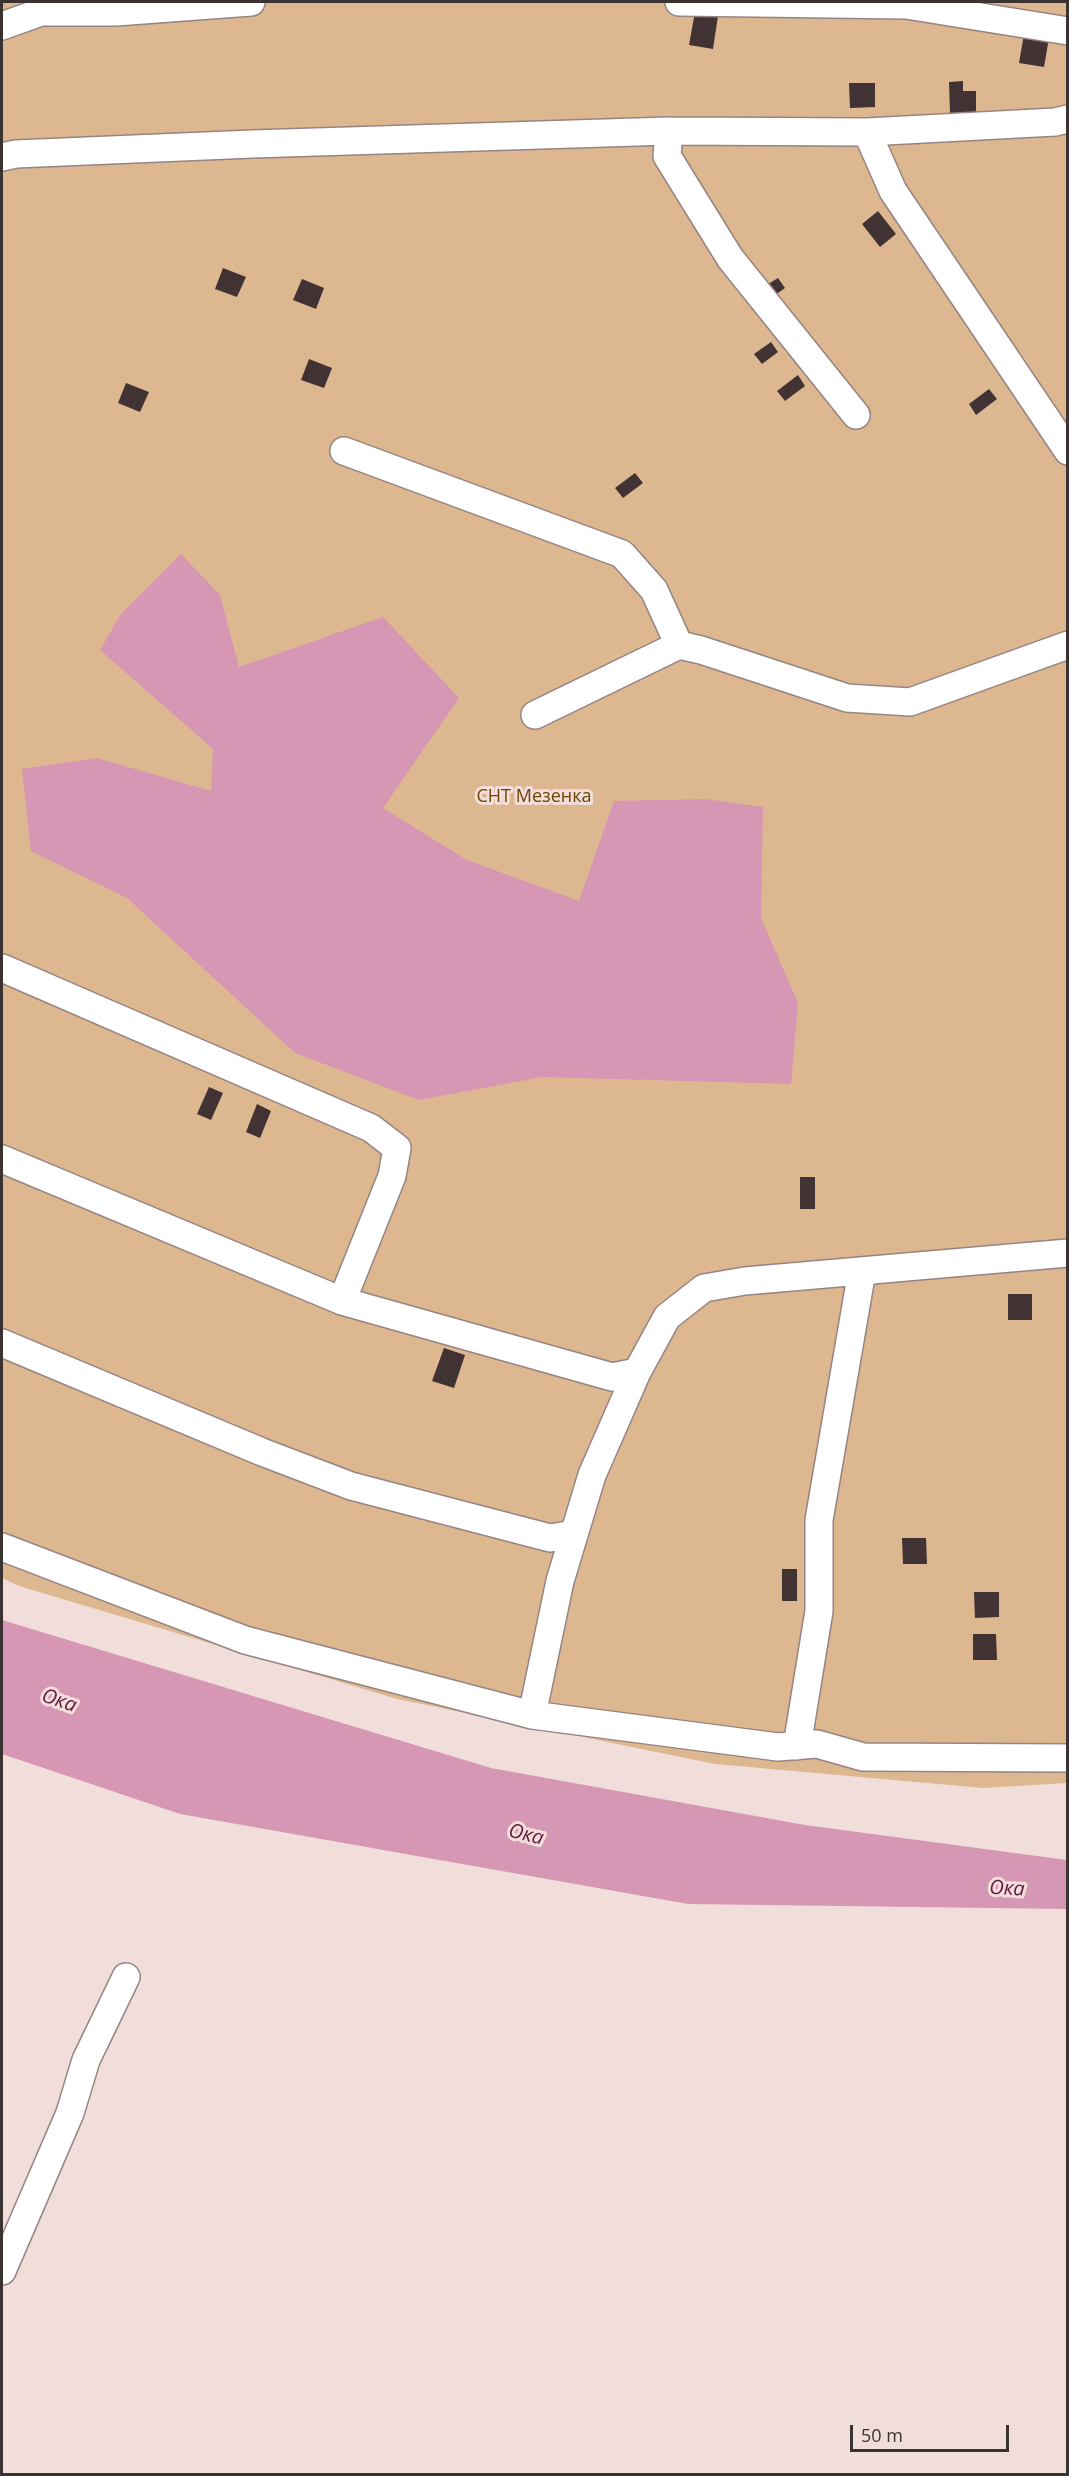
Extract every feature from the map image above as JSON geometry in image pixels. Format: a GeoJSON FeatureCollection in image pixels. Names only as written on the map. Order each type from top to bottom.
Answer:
{"type":"FeatureCollection","features":[{"type":"Feature","properties":{"kind":"street"},"geometry":{"type":"LineString","coordinates":[[2,26],[41,12],[116,12],[251,2]]}},
{"type":"Feature","properties":{"kind":"street"},"geometry":{"type":"LineString","coordinates":[[679,2],[906,5],[1068,31]]}},
{"type":"Feature","properties":{"kind":"street"},"geometry":{"type":"LineString","coordinates":[[2,157],[16,154],[146,148],[669,131],[867,132],[1055,122],[1068,119]]}},
{"type":"Feature","properties":{"kind":"street"},"geometry":{"type":"LineString","coordinates":[[669,131],[667,156],[730,258],[856,415]]}},
{"type":"Feature","properties":{"kind":"street"},"geometry":{"type":"LineString","coordinates":[[867,132],[893,191],[1068,451]]}},
{"type":"Feature","properties":{"kind":"street"},"geometry":{"type":"LineString","coordinates":[[344,451],[622,554],[654,590],[679,645]]}},
{"type":"Feature","properties":{"kind":"street"},"geometry":{"type":"LineString","coordinates":[[535,715],[679,645],[847,698],[910,702],[1068,645]]}},
{"type":"Feature","properties":{"kind":"street"},"geometry":{"type":"LineString","coordinates":[[2,968],[371,1128],[397,1149],[392,1176],[342,1300]]}},
{"type":"Feature","properties":{"kind":"street"},"geometry":{"type":"LineString","coordinates":[[2,1159],[342,1300],[612,1377],[637,1372]]}},
{"type":"Feature","properties":{"kind":"street"},"geometry":{"type":"LineString","coordinates":[[532,1715],[560,1581],[592,1474],[637,1372],[666,1317],[704,1288],[744,1281],[1068,1253]]}},
{"type":"Feature","properties":{"kind":"street"},"geometry":{"type":"LineString","coordinates":[[787,1746],[819,1611],[819,1520],[862,1271]]}},
{"type":"Feature","properties":{"kind":"street"},"geometry":{"type":"LineString","coordinates":[[2,1343],[262,1452],[351,1485],[550,1538],[574,1534]]}},
{"type":"Feature","properties":{"kind":"street"},"geometry":{"type":"LineString","coordinates":[[2,1547],[244,1641],[532,1715],[787,1746],[817,1744],[863,1757],[1068,1758]]}},
{"type":"Feature","properties":{"kind":"street"},"geometry":{"type":"LineString","coordinates":[[2,2271],[50,2153],[70,2113],[87,2060],[126,1977]]}},
{"type":"Feature","properties":{"kind":"green space","name":"СНТ Мезенка"},"geometry":{"type":"Polygon","coordinates":[[[2,2],[1067,2],[1067,1783],[983,1788],[715,1764],[397,1699],[19,1586],[2,1578],[2,2]]]}},
{"type":"Feature","properties":{"kind":"water"},"geometry":{"type":"Polygon","coordinates":[[[181,554],[220,595],[239,667],[383,617],[459,698],[383,808],[467,860],[579,901],[614,801],[706,799],[763,807],[761,918],[798,1003],[791,1084],[542,1077],[419,1100],[295,1053],[127,898],[31,851],[22,769],[97,758],[211,791],[213,749],[100,650],[121,614],[181,554]]]}},
{"type":"Feature","properties":{"kind":"water","name":"Ока"},"geometry":{"type":"Polygon","coordinates":[[[2,1620],[491,1768],[805,1825],[1067,1860],[1067,1909],[688,1904],[180,1814],[2,1754],[2,1620]]]}},
{"type":"Feature","properties":{"kind":"building"},"geometry":{"type":"Polygon","coordinates":[[[695,12],[718,16],[713,49],[689,45],[695,12]]]}},
{"type":"Feature","properties":{"kind":"building"},"geometry":{"type":"Polygon","coordinates":[[[1024,34],[1049,38],[1044,67],[1019,63],[1024,34]]]}},
{"type":"Feature","properties":{"kind":"building"},"geometry":{"type":"Polygon","coordinates":[[[963,81],[963,91],[976,91],[976,112],[950,113],[949,82],[963,81]]]}},
{"type":"Feature","properties":{"kind":"building"},"geometry":{"type":"Polygon","coordinates":[[[849,83],[875,83],[875,107],[850,108],[849,83]]]}},
{"type":"Feature","properties":{"kind":"building"},"geometry":{"type":"Polygon","coordinates":[[[878,211],[896,234],[880,247],[862,224],[878,211]]]}},
{"type":"Feature","properties":{"kind":"building"},"geometry":{"type":"Polygon","coordinates":[[[223,268],[246,277],[237,297],[215,289],[223,268]]]}},
{"type":"Feature","properties":{"kind":"building"},"geometry":{"type":"Polygon","coordinates":[[[778,278],[785,288],[768,300],[760,289],[778,278]]]}},
{"type":"Feature","properties":{"kind":"building"},"geometry":{"type":"Polygon","coordinates":[[[302,279],[324,288],[316,309],[293,300],[302,279]]]}},
{"type":"Feature","properties":{"kind":"building"},"geometry":{"type":"Polygon","coordinates":[[[771,342],[778,352],[762,364],[754,354],[771,342]]]}},
{"type":"Feature","properties":{"kind":"building"},"geometry":{"type":"Polygon","coordinates":[[[309,359],[332,368],[324,388],[301,380],[309,359]]]}},
{"type":"Feature","properties":{"kind":"building"},"geometry":{"type":"Polygon","coordinates":[[[798,375],[805,386],[785,401],[777,391],[798,375]]]}},
{"type":"Feature","properties":{"kind":"building"},"geometry":{"type":"Polygon","coordinates":[[[126,383],[149,392],[140,412],[118,403],[126,383]]]}},
{"type":"Feature","properties":{"kind":"building"},"geometry":{"type":"Polygon","coordinates":[[[989,389],[997,399],[976,415],[969,404],[989,389]]]}},
{"type":"Feature","properties":{"kind":"building"},"geometry":{"type":"Polygon","coordinates":[[[635,473],[643,483],[623,498],[615,488],[635,473]]]}},
{"type":"Feature","properties":{"kind":"building"},"geometry":{"type":"Polygon","coordinates":[[[209,1087],[223,1093],[211,1120],[197,1114],[209,1087]]]}},
{"type":"Feature","properties":{"kind":"building"},"geometry":{"type":"Polygon","coordinates":[[[257,1104],[271,1111],[260,1138],[246,1132],[257,1104]]]}},
{"type":"Feature","properties":{"kind":"building"},"geometry":{"type":"Polygon","coordinates":[[[800,1177],[815,1177],[815,1209],[800,1209],[800,1177]]]}},
{"type":"Feature","properties":{"kind":"building"},"geometry":{"type":"Polygon","coordinates":[[[1008,1294],[1032,1294],[1032,1320],[1008,1320],[1008,1294]]]}},
{"type":"Feature","properties":{"kind":"building"},"geometry":{"type":"Polygon","coordinates":[[[444,1348],[465,1355],[454,1388],[432,1381],[444,1348]]]}},
{"type":"Feature","properties":{"kind":"building"},"geometry":{"type":"Polygon","coordinates":[[[902,1538],[926,1538],[927,1564],[903,1564],[902,1538]]]}},
{"type":"Feature","properties":{"kind":"building"},"geometry":{"type":"Polygon","coordinates":[[[782,1569],[797,1569],[797,1601],[782,1601],[782,1569]]]}},
{"type":"Feature","properties":{"kind":"building"},"geometry":{"type":"Polygon","coordinates":[[[974,1592],[999,1592],[999,1617],[975,1618],[974,1592]]]}},
{"type":"Feature","properties":{"kind":"building"},"geometry":{"type":"Polygon","coordinates":[[[973,1634],[996,1634],[997,1660],[973,1660],[973,1634]]]}}]}
